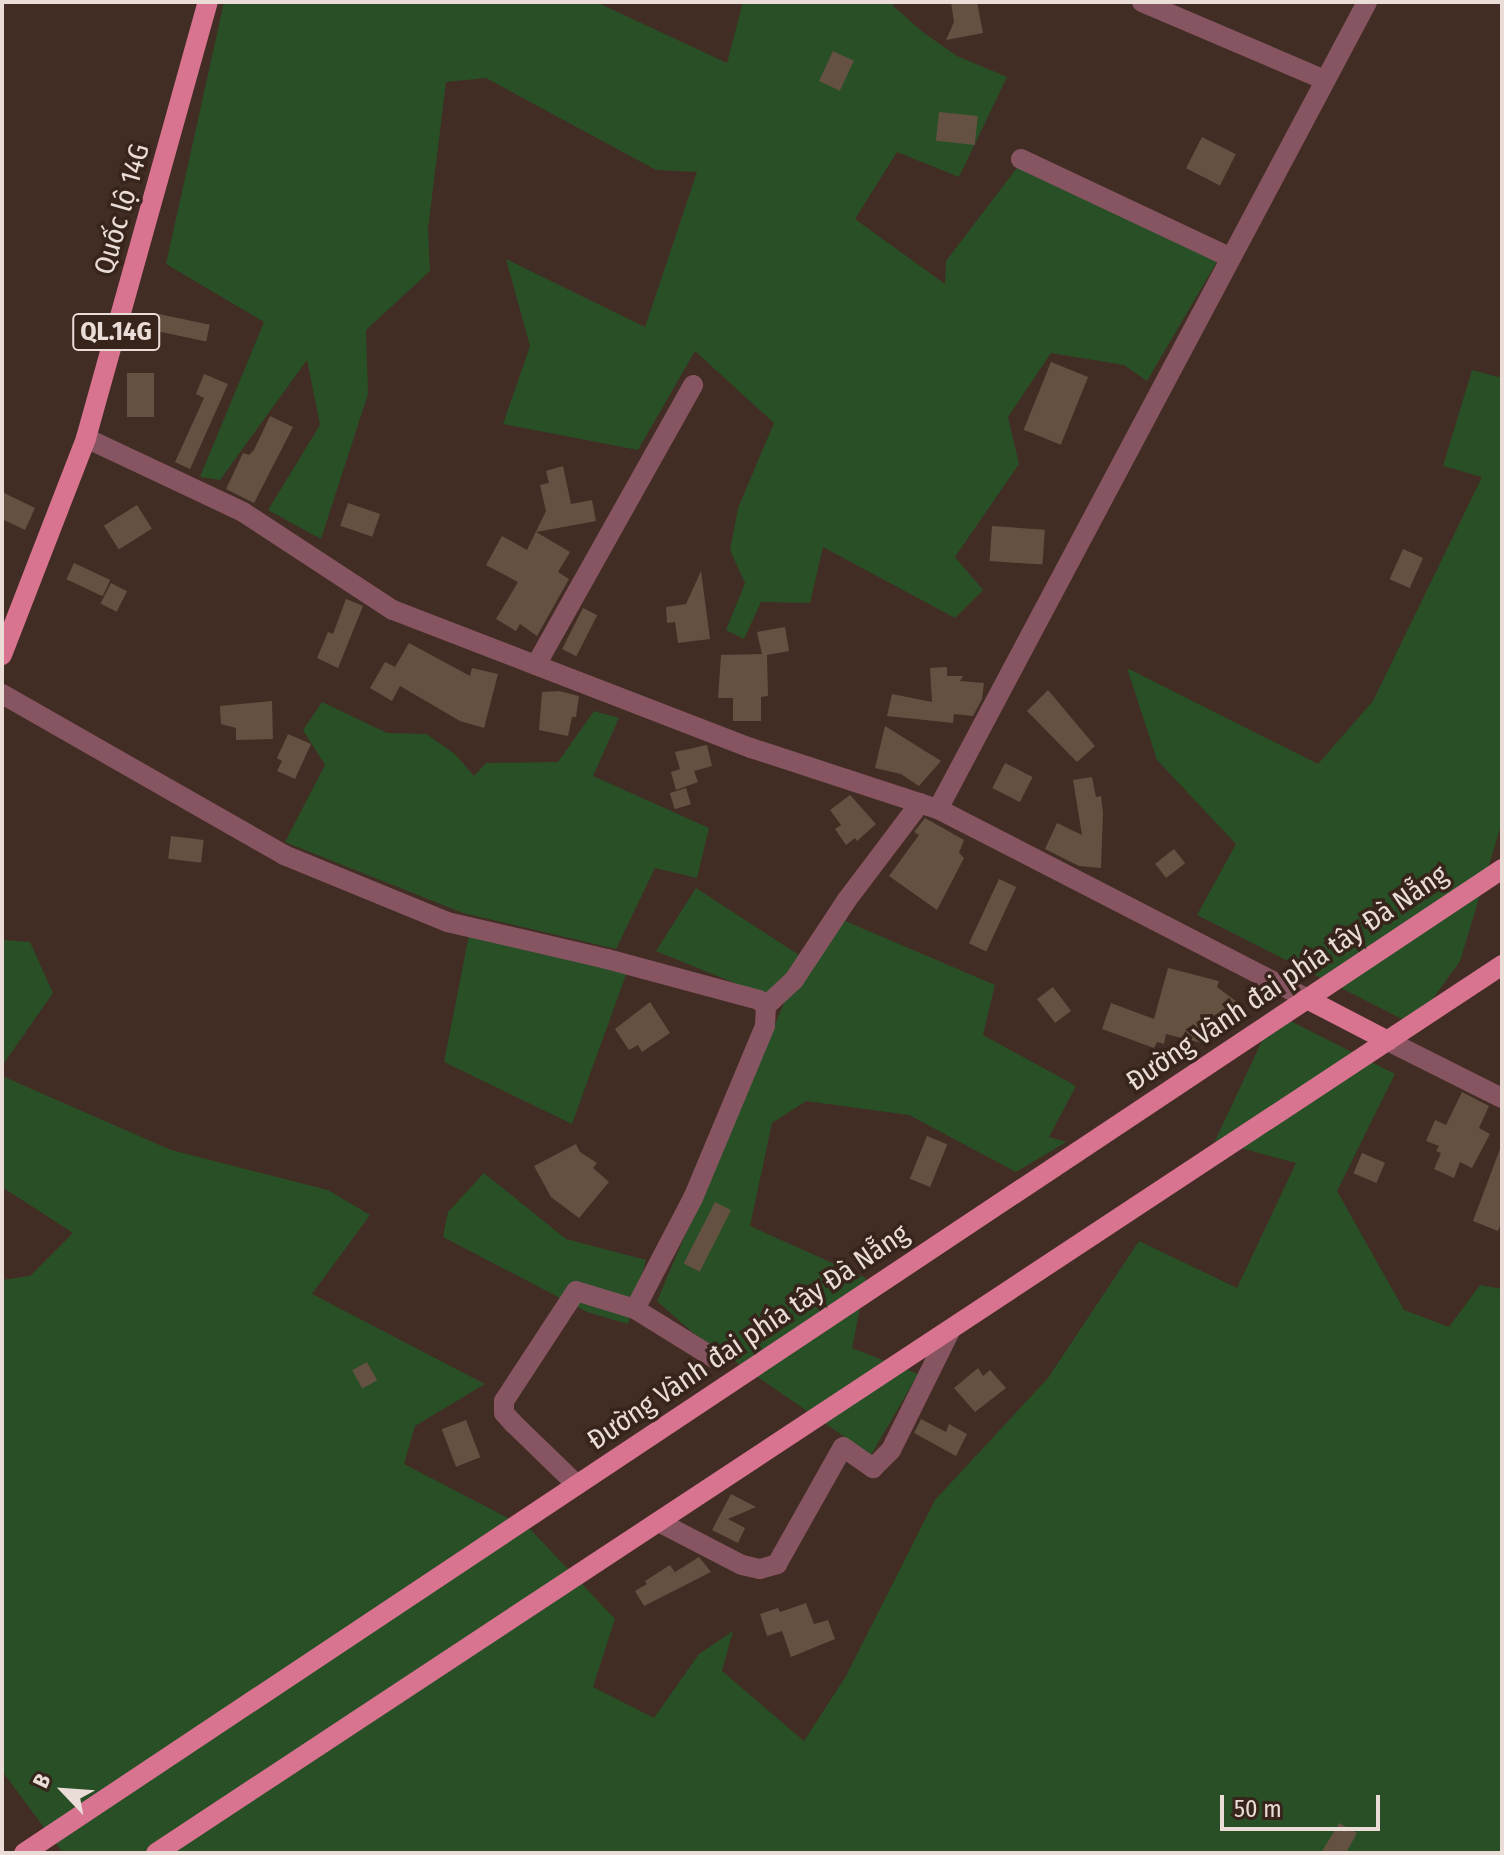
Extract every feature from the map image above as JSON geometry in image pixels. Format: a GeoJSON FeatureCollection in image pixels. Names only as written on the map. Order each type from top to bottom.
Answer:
{"type":"FeatureCollection","features":[{"type":"Feature","properties":{"kind":"main road","name":"Quốc lộ 14G"},"geometry":{"type":"LineString","coordinates":[[2,655],[86,438],[208,2]]}},
{"type":"Feature","properties":{"kind":"main road","name":"Đường Vành đai phía tây Đà Nẵng"},"geometry":{"type":"LineString","coordinates":[[24,1853],[1502,869]]}},
{"type":"Feature","properties":{"kind":"main road"},"geometry":{"type":"LineString","coordinates":[[156,1853],[1502,965]]}},
{"type":"Feature","properties":{"kind":"main road"},"geometry":{"type":"LineString","coordinates":[[1307,999],[1388,1041]]}},
{"type":"Feature","properties":{"kind":"street"},"geometry":{"type":"LineString","coordinates":[[1142,2],[1325,80]]}},
{"type":"Feature","properties":{"kind":"street"},"geometry":{"type":"LineString","coordinates":[[635,1309],[693,1198],[765,1026],[766,1006],[794,980],[846,901],[929,806],[1231,258],[1367,2]]}},
{"type":"Feature","properties":{"kind":"street"},"geometry":{"type":"LineString","coordinates":[[1021,159],[1231,258]]}},
{"type":"Feature","properties":{"kind":"street"},"geometry":{"type":"LineString","coordinates":[[536,665],[693,385]]}},
{"type":"Feature","properties":{"kind":"street"},"geometry":{"type":"LineString","coordinates":[[86,438],[243,512],[393,610],[751,748],[929,806],[1307,999]]}},
{"type":"Feature","properties":{"kind":"street"},"geometry":{"type":"LineString","coordinates":[[2,694],[284,855],[407,906],[447,922],[607,959],[759,1000],[766,1006]]}},
{"type":"Feature","properties":{"kind":"street"},"geometry":{"type":"LineString","coordinates":[[1388,1041],[1502,1098]]}},
{"type":"Feature","properties":{"kind":"street"},"geometry":{"type":"LineString","coordinates":[[577,1485],[504,1413],[507,1393],[576,1291],[635,1309],[714,1358]]}},
{"type":"Feature","properties":{"kind":"street"},"geometry":{"type":"LineString","coordinates":[[659,1522],[742,1565],[760,1569],[777,1564],[843,1447],[873,1468],[891,1450],[951,1329]]}},
{"type":"Feature","properties":{"kind":"green space"},"geometry":{"type":"Polygon","coordinates":[[[224,2],[596,2],[727,63],[743,2],[894,2],[893,6],[924,33],[957,56],[1007,77],[959,177],[897,152],[855,219],[945,284],[946,261],[1020,164],[1226,246],[1147,381],[1124,365],[1051,353],[1008,417],[1019,464],[955,557],[983,590],[955,618],[823,547],[810,603],[761,602],[744,639],[726,630],[745,583],[730,550],[738,508],[774,423],[695,351],[638,450],[503,424],[530,346],[506,259],[645,327],[697,172],[656,170],[486,78],[446,82],[428,229],[430,271],[366,330],[368,394],[321,539],[268,510],[320,425],[307,360],[220,480],[200,477],[264,322],[166,264],[224,2]]]}},
{"type":"Feature","properties":{"kind":"green space"},"geometry":{"type":"Polygon","coordinates":[[[1472,370],[1502,378],[1502,822],[1460,961],[1414,1025],[1197,915],[1236,844],[1157,760],[1127,668],[1318,764],[1373,701],[1482,477],[1443,466],[1472,370]]]}},
{"type":"Feature","properties":{"kind":"green space"},"geometry":{"type":"Polygon","coordinates":[[[322,702],[387,733],[426,734],[455,754],[474,776],[486,763],[558,762],[594,711],[619,718],[593,776],[709,828],[697,878],[655,868],[616,949],[463,913],[285,842],[325,765],[303,730],[322,702]]]}},
{"type":"Feature","properties":{"kind":"green space"},"geometry":{"type":"Polygon","coordinates":[[[696,888],[799,955],[838,918],[995,985],[983,1035],[1076,1086],[1049,1137],[1066,1142],[1016,1172],[909,1115],[806,1101],[772,1123],[750,1226],[866,1278],[852,1348],[918,1374],[871,1455],[692,1332],[657,1301],[784,1003],[656,951],[696,888]]]}},
{"type":"Feature","properties":{"kind":"green space"},"geometry":{"type":"Polygon","coordinates":[[[469,935],[627,972],[572,1124],[444,1062],[469,935]]]}},
{"type":"Feature","properties":{"kind":"green space"},"geometry":{"type":"Polygon","coordinates":[[[2,940],[30,942],[53,993],[2,1066],[2,940]]]}},
{"type":"Feature","properties":{"kind":"green space"},"geometry":{"type":"Polygon","coordinates":[[[1275,1013],[1395,1074],[1337,1191],[1404,1310],[1449,1327],[1480,1285],[1502,1289],[1502,1853],[63,1853],[2,1771],[2,1280],[30,1276],[73,1233],[2,1187],[2,1076],[171,1150],[328,1190],[370,1215],[312,1294],[485,1384],[415,1426],[404,1464],[531,1530],[615,1619],[593,1687],[654,1718],[699,1654],[733,1631],[722,1671],[804,1741],[846,1676],[935,1500],[1048,1378],[1139,1241],[1237,1288],[1296,1163],[1215,1141],[1275,1013]]]}},
{"type":"Feature","properties":{"kind":"green space"},"geometry":{"type":"Polygon","coordinates":[[[484,1173],[566,1239],[646,1260],[628,1324],[587,1312],[443,1237],[448,1212],[484,1173]]]}},
{"type":"Feature","properties":{"kind":"building"},"geometry":{"type":"Polygon","coordinates":[[[951,2],[977,2],[983,33],[946,40],[954,22],[951,2]]]}},
{"type":"Feature","properties":{"kind":"building"},"geometry":{"type":"Polygon","coordinates":[[[833,51],[854,61],[840,91],[819,81],[833,51]]]}},
{"type":"Feature","properties":{"kind":"building"},"geometry":{"type":"Polygon","coordinates":[[[939,112],[978,116],[975,145],[936,141],[939,112]]]}},
{"type":"Feature","properties":{"kind":"building"},"geometry":{"type":"Polygon","coordinates":[[[1202,137],[1236,154],[1220,185],[1186,168],[1202,137]]]}},
{"type":"Feature","properties":{"kind":"building"},"geometry":{"type":"Polygon","coordinates":[[[154,313],[210,325],[206,341],[150,330],[154,313]]]}},
{"type":"Feature","properties":{"kind":"building"},"geometry":{"type":"Polygon","coordinates":[[[1051,362],[1088,377],[1061,445],[1024,430],[1051,362]]]}},
{"type":"Feature","properties":{"kind":"building"},"geometry":{"type":"Polygon","coordinates":[[[127,373],[154,373],[154,417],[127,417],[127,373]]]}},
{"type":"Feature","properties":{"kind":"building"},"geometry":{"type":"Polygon","coordinates":[[[204,374],[228,384],[190,469],[175,462],[204,398],[196,394],[204,374]]]}},
{"type":"Feature","properties":{"kind":"building"},"geometry":{"type":"Polygon","coordinates":[[[270,416],[293,427],[254,503],[226,489],[243,453],[249,455],[254,450],[270,416]]]}},
{"type":"Feature","properties":{"kind":"building"},"geometry":{"type":"Polygon","coordinates":[[[563,466],[571,504],[592,500],[596,521],[536,532],[570,552],[558,572],[569,579],[537,636],[520,624],[516,631],[496,619],[518,582],[486,565],[502,536],[527,550],[546,511],[540,485],[549,483],[546,471],[563,466]]]}},
{"type":"Feature","properties":{"kind":"building"},"geometry":{"type":"Polygon","coordinates":[[[2,492],[35,508],[25,530],[2,519],[2,492]]]}},
{"type":"Feature","properties":{"kind":"building"},"geometry":{"type":"Polygon","coordinates":[[[348,503],[380,514],[372,537],[340,526],[348,503]]]}},
{"type":"Feature","properties":{"kind":"building"},"geometry":{"type":"Polygon","coordinates":[[[137,505],[152,529],[119,549],[104,526],[137,505]]]}},
{"type":"Feature","properties":{"kind":"building"},"geometry":{"type":"Polygon","coordinates":[[[992,526],[1045,530],[1042,565],[990,561],[992,526]]]}},
{"type":"Feature","properties":{"kind":"building"},"geometry":{"type":"Polygon","coordinates":[[[1403,549],[1423,558],[1410,588],[1390,579],[1403,549]]]}},
{"type":"Feature","properties":{"kind":"building"},"geometry":{"type":"Polygon","coordinates":[[[74,563],[110,580],[103,596],[66,579],[74,563]]]}},
{"type":"Feature","properties":{"kind":"building"},"geometry":{"type":"Polygon","coordinates":[[[701,571],[710,639],[678,643],[675,622],[667,623],[666,607],[686,604],[701,571]]]}},
{"type":"Feature","properties":{"kind":"building"},"geometry":{"type":"Polygon","coordinates":[[[111,583],[127,591],[117,612],[101,603],[111,583]]]}},
{"type":"Feature","properties":{"kind":"building"},"geometry":{"type":"Polygon","coordinates":[[[346,599],[363,606],[338,668],[317,658],[328,632],[333,634],[346,599]]]}},
{"type":"Feature","properties":{"kind":"building"},"geometry":{"type":"Polygon","coordinates":[[[583,608],[597,615],[576,656],[562,649],[583,608]]]}},
{"type":"Feature","properties":{"kind":"building"},"geometry":{"type":"Polygon","coordinates":[[[785,627],[789,651],[767,655],[768,696],[761,697],[761,721],[733,721],[733,698],[718,698],[721,655],[762,654],[757,632],[785,627]]]}},
{"type":"Feature","properties":{"kind":"building"},"geometry":{"type":"Polygon","coordinates":[[[409,643],[470,676],[472,668],[498,674],[484,728],[460,721],[400,686],[392,701],[370,688],[385,662],[395,667],[409,643]]]}},
{"type":"Feature","properties":{"kind":"building"},"geometry":{"type":"Polygon","coordinates":[[[947,667],[947,676],[963,676],[960,681],[984,683],[982,699],[973,716],[954,714],[953,723],[887,716],[892,694],[932,702],[930,668],[947,667]]]}},
{"type":"Feature","properties":{"kind":"building"},"geometry":{"type":"Polygon","coordinates":[[[1048,690],[1095,746],[1077,762],[1027,711],[1048,690]]]}},
{"type":"Feature","properties":{"kind":"building"},"geometry":{"type":"Polygon","coordinates":[[[559,691],[579,696],[576,717],[572,717],[568,736],[539,730],[542,692],[559,691]]]}},
{"type":"Feature","properties":{"kind":"building"},"geometry":{"type":"Polygon","coordinates":[[[272,701],[273,739],[236,740],[236,728],[221,724],[220,706],[272,701]]]}},
{"type":"Feature","properties":{"kind":"building"},"geometry":{"type":"Polygon","coordinates":[[[885,726],[941,761],[919,786],[901,774],[875,768],[885,726]]]}},
{"type":"Feature","properties":{"kind":"building"},"geometry":{"type":"Polygon","coordinates":[[[288,734],[311,744],[295,779],[277,771],[282,761],[277,758],[288,734]]]}},
{"type":"Feature","properties":{"kind":"building"},"geometry":{"type":"Polygon","coordinates":[[[707,745],[712,766],[694,771],[698,782],[676,790],[671,772],[680,769],[675,752],[707,745]]]}},
{"type":"Feature","properties":{"kind":"building"},"geometry":{"type":"Polygon","coordinates":[[[1005,763],[1033,777],[1020,802],[992,788],[1005,763]]]}},
{"type":"Feature","properties":{"kind":"building"},"geometry":{"type":"Polygon","coordinates":[[[1092,777],[1096,797],[1101,796],[1103,813],[1101,868],[1079,866],[1045,849],[1057,823],[1082,835],[1073,780],[1092,777]]]}},
{"type":"Feature","properties":{"kind":"building"},"geometry":{"type":"Polygon","coordinates":[[[686,788],[691,804],[675,809],[670,793],[686,788]]]}},
{"type":"Feature","properties":{"kind":"building"},"geometry":{"type":"Polygon","coordinates":[[[850,795],[876,824],[857,841],[855,838],[846,845],[835,829],[841,825],[830,810],[850,795]]]}},
{"type":"Feature","properties":{"kind":"building"},"geometry":{"type":"Polygon","coordinates":[[[925,818],[964,840],[959,853],[964,858],[937,910],[889,876],[919,835],[914,832],[925,818]]]}},
{"type":"Feature","properties":{"kind":"building"},"geometry":{"type":"Polygon","coordinates":[[[171,836],[204,840],[201,863],[168,859],[171,836]]]}},
{"type":"Feature","properties":{"kind":"building"},"geometry":{"type":"Polygon","coordinates":[[[1174,849],[1185,863],[1166,878],[1155,864],[1174,849]]]}},
{"type":"Feature","properties":{"kind":"building"},"geometry":{"type":"Polygon","coordinates":[[[999,879],[1016,887],[986,951],[969,943],[999,879]]]}},
{"type":"Feature","properties":{"kind":"building"},"geometry":{"type":"Polygon","coordinates":[[[1168,968],[1219,981],[1217,987],[1237,1002],[1206,1044],[1166,1034],[1164,1044],[1157,1042],[1154,1048],[1102,1029],[1111,1003],[1154,1019],[1168,968]]]}},
{"type":"Feature","properties":{"kind":"building"},"geometry":{"type":"Polygon","coordinates":[[[1053,987],[1071,1011],[1055,1023],[1037,999],[1053,987]]]}},
{"type":"Feature","properties":{"kind":"building"},"geometry":{"type":"Polygon","coordinates":[[[650,1002],[670,1033],[642,1052],[638,1045],[629,1050],[615,1029],[650,1002]]]}},
{"type":"Feature","properties":{"kind":"building"},"geometry":{"type":"Polygon","coordinates":[[[1462,1092],[1489,1106],[1479,1128],[1490,1134],[1472,1168],[1460,1162],[1454,1178],[1434,1169],[1441,1153],[1436,1151],[1439,1146],[1426,1141],[1435,1120],[1446,1125],[1462,1092]]]}},
{"type":"Feature","properties":{"kind":"building"},"geometry":{"type":"Polygon","coordinates":[[[927,1136],[947,1144],[930,1187],[910,1179],[927,1136]]]}},
{"type":"Feature","properties":{"kind":"building"},"geometry":{"type":"Polygon","coordinates":[[[576,1144],[580,1152],[597,1163],[593,1168],[609,1182],[579,1218],[551,1197],[534,1166],[576,1144]]]}},
{"type":"Feature","properties":{"kind":"building"},"geometry":{"type":"Polygon","coordinates":[[[1500,1149],[1502,1220],[1498,1231],[1473,1221],[1500,1149]]]}},
{"type":"Feature","properties":{"kind":"building"},"geometry":{"type":"Polygon","coordinates":[[[1362,1153],[1385,1163],[1376,1183],[1353,1173],[1362,1153]]]}},
{"type":"Feature","properties":{"kind":"building"},"geometry":{"type":"Polygon","coordinates":[[[715,1202],[731,1210],[700,1272],[684,1263],[715,1202]]]}},
{"type":"Feature","properties":{"kind":"building"},"geometry":{"type":"Polygon","coordinates":[[[367,1362],[377,1380],[362,1389],[352,1370],[367,1362]]]}},
{"type":"Feature","properties":{"kind":"building"},"geometry":{"type":"Polygon","coordinates":[[[978,1368],[983,1376],[990,1370],[1006,1388],[975,1412],[954,1388],[978,1368]]]}},
{"type":"Feature","properties":{"kind":"building"},"geometry":{"type":"Polygon","coordinates":[[[921,1419],[946,1432],[949,1424],[967,1434],[956,1456],[914,1433],[921,1419]]]}},
{"type":"Feature","properties":{"kind":"building"},"geometry":{"type":"Polygon","coordinates":[[[466,1420],[480,1457],[456,1467],[442,1429],[466,1420]]]}},
{"type":"Feature","properties":{"kind":"building"},"geometry":{"type":"Polygon","coordinates":[[[731,1494],[756,1507],[728,1519],[745,1528],[738,1543],[712,1530],[731,1494]]]}},
{"type":"Feature","properties":{"kind":"building"},"geometry":{"type":"Polygon","coordinates":[[[699,1557],[711,1572],[644,1606],[635,1591],[647,1584],[645,1581],[670,1565],[678,1577],[675,1572],[699,1557]]]}},
{"type":"Feature","properties":{"kind":"building"},"geometry":{"type":"Polygon","coordinates":[[[806,1603],[814,1624],[828,1620],[835,1639],[791,1657],[782,1631],[767,1636],[760,1614],[778,1608],[780,1612],[806,1603]]]}},
{"type":"Feature","properties":{"kind":"building"},"geometry":{"type":"Polygon","coordinates":[[[1339,1823],[1357,1833],[1346,1853],[1321,1853],[1339,1823]]]}}]}
